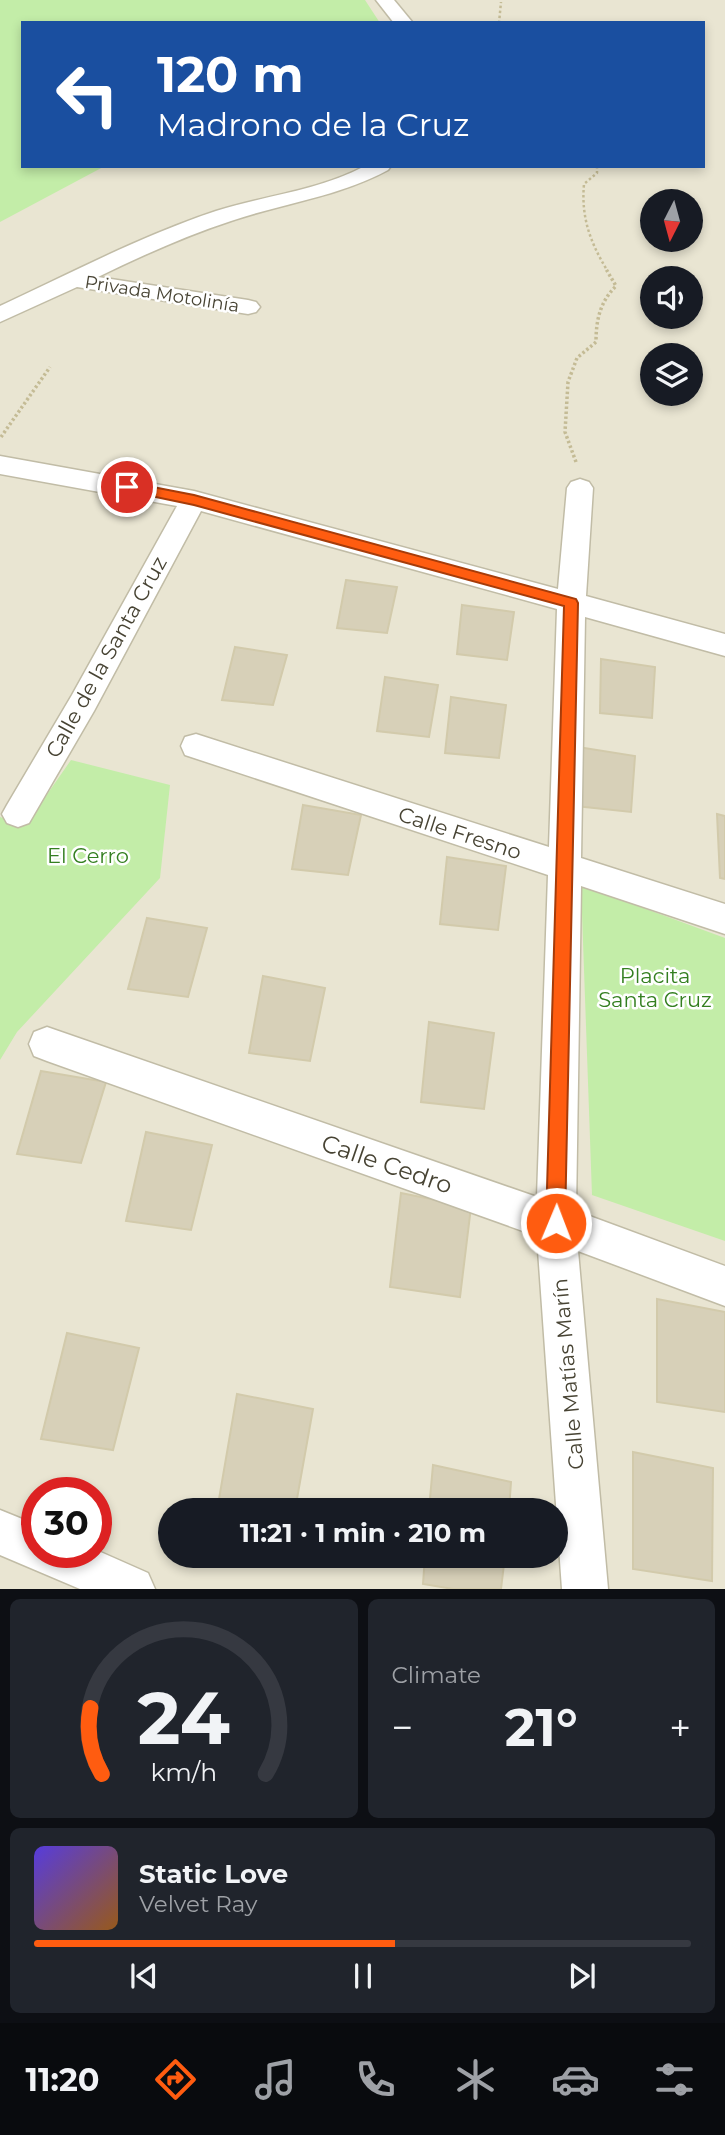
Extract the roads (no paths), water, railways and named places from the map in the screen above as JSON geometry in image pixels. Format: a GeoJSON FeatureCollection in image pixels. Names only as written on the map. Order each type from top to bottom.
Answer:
{"type":"FeatureCollection","features":[{"type":"Feature","properties":{"kind":"street"},"geometry":{"type":"LineString","coordinates":[[386,0],[402,21]]}},
{"type":"Feature","properties":{"kind":"street"},"geometry":{"type":"LineString","coordinates":[[0,315],[192,228],[336,187],[377,168]]}},
{"type":"Feature","properties":{"kind":"street","name":"Privada Motolinía"},"geometry":{"type":"LineString","coordinates":[[75,280],[248,307]]}},
{"type":"Feature","properties":{"kind":"street"},"geometry":{"type":"LineString","coordinates":[[0,465],[194,500],[725,645]]}},
{"type":"Feature","properties":{"kind":"street","name":"Calle Matías Marín"},"geometry":{"type":"LineString","coordinates":[[580,488],[571,603],[556,1223],[584,1589]]}},
{"type":"Feature","properties":{"kind":"street","name":"Calle de la Santa Cruz"},"geometry":{"type":"LineString","coordinates":[[18,814],[83,703],[194,500]]}},
{"type":"Feature","properties":{"kind":"street","name":"Calle Fresno"},"geometry":{"type":"LineString","coordinates":[[196,746],[725,919]]}},
{"type":"Feature","properties":{"kind":"street","name":"Calle Cedro"},"geometry":{"type":"LineString","coordinates":[[47,1044],[556,1223],[725,1286]]}},
{"type":"Feature","properties":{"kind":"street"},"geometry":{"type":"LineString","coordinates":[[0,1532],[21,1541]]}},
{"type":"Feature","properties":{"kind":"street"},"geometry":{"type":"LineString","coordinates":[[84,1568],[132,1589]]}},
{"type":"Feature","properties":{"kind":"park label","name":"El Cerro"},"geometry":{"type":"Point","coordinates":[88,855]}},
{"type":"Feature","properties":{"kind":"park label","name":"Placita Santa Cruz"},"geometry":{"type":"Point","coordinates":[655,987]}}]}
